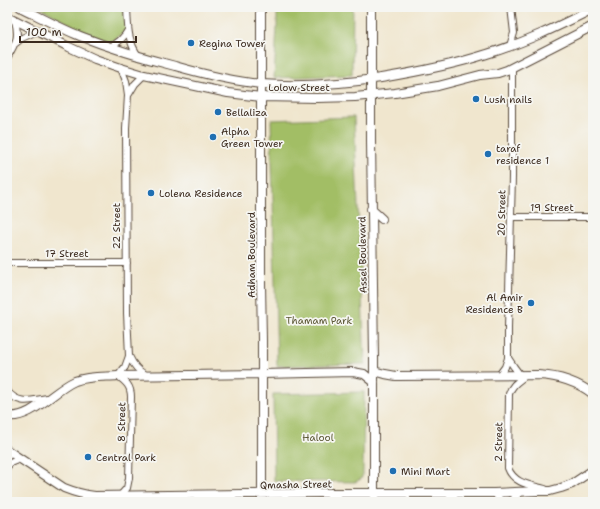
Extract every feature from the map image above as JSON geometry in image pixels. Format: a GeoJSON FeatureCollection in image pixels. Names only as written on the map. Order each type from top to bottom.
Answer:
{"type":"FeatureCollection","features":[{"type":"Feature","properties":{"kind":"street","name":"Lolow Street"},"geometry":{"type":"LineString","coordinates":[[20,7],[80,36],[139,57],[221,78],[261,84],[286,85],[316,85],[371,80],[449,65],[489,54],[552,30],[593,9]]}},
{"type":"Feature","properties":{"kind":"street"},"geometry":{"type":"LineString","coordinates":[[127,7],[128,30],[131,44],[139,57]]}},
{"type":"Feature","properties":{"kind":"street","name":"Adham Boulevard"},"geometry":{"type":"LineString","coordinates":[[261,7],[262,498]]}},
{"type":"Feature","properties":{"kind":"street","name":"Assel Boulevard"},"geometry":{"type":"LineString","coordinates":[[371,7],[371,209],[374,371],[374,502]]}},
{"type":"Feature","properties":{"kind":"street"},"geometry":{"type":"LineString","coordinates":[[510,7],[514,33],[510,46]]}},
{"type":"Feature","properties":{"kind":"street","name":"Lolow Street"},"geometry":{"type":"LineString","coordinates":[[7,16],[95,59],[121,68],[144,75],[228,93],[261,97],[355,97],[417,90],[438,86],[480,75],[498,73],[512,68],[591,30]]}},
{"type":"Feature","properties":{"kind":"street"},"geometry":{"type":"LineString","coordinates":[[15,21],[17,28],[16,43]]}},
{"type":"Feature","properties":{"kind":"street"},"geometry":{"type":"LineString","coordinates":[[110,47],[121,40],[128,30]]}},
{"type":"Feature","properties":{"kind":"street"},"geometry":{"type":"LineString","coordinates":[[7,58],[16,43],[22,38],[37,31]]}},
{"type":"Feature","properties":{"kind":"street"},"geometry":{"type":"LineString","coordinates":[[514,33],[526,40]]}},
{"type":"Feature","properties":{"kind":"street","name":"22 Street"},"geometry":{"type":"LineString","coordinates":[[121,68],[126,81],[128,95],[126,128],[126,313],[129,356]]}},
{"type":"Feature","properties":{"kind":"street","name":"20 Street"},"geometry":{"type":"LineString","coordinates":[[499,375],[505,367],[508,358],[512,68]]}},
{"type":"Feature","properties":{"kind":"street"},"geometry":{"type":"LineString","coordinates":[[128,95],[134,84],[144,75]]}},
{"type":"Feature","properties":{"kind":"street"},"geometry":{"type":"LineString","coordinates":[[371,209],[382,219]]}},
{"type":"Feature","properties":{"kind":"street","name":"19 Street"},"geometry":{"type":"LineString","coordinates":[[511,217],[593,217]]}},
{"type":"Feature","properties":{"kind":"street","name":"17 Street"},"geometry":{"type":"LineString","coordinates":[[7,263],[126,263]]}},
{"type":"Feature","properties":{"kind":"street"},"geometry":{"type":"LineString","coordinates":[[129,356],[136,368],[146,375]]}},
{"type":"Feature","properties":{"kind":"street"},"geometry":{"type":"LineString","coordinates":[[118,376],[125,367],[129,356]]}},
{"type":"Feature","properties":{"kind":"street"},"geometry":{"type":"LineString","coordinates":[[508,358],[514,367],[524,375]]}},
{"type":"Feature","properties":{"kind":"street"},"geometry":{"type":"LineString","coordinates":[[374,371],[396,376],[546,375],[562,378],[577,384],[593,394]]}},
{"type":"Feature","properties":{"kind":"street"},"geometry":{"type":"LineString","coordinates":[[7,416],[13,417],[23,414],[74,382],[94,377],[353,372],[364,374],[374,382]]}},
{"type":"Feature","properties":{"kind":"street","name":"2 Street"},"geometry":{"type":"LineString","coordinates":[[524,375],[511,388],[509,394],[508,468],[513,478],[519,482],[550,491]]}},
{"type":"Feature","properties":{"kind":"street","name":"8 Street"},"geometry":{"type":"LineString","coordinates":[[118,376],[128,384],[131,397],[129,484],[122,499]]}},
{"type":"Feature","properties":{"kind":"street"},"geometry":{"type":"LineString","coordinates":[[7,391],[14,397],[27,402],[49,398]]}},
{"type":"Feature","properties":{"kind":"street","name":"Qmasha Street"},"geometry":{"type":"LineString","coordinates":[[7,450],[54,482],[74,492],[84,495],[122,499],[262,498],[374,493],[550,491],[572,484],[593,470]]}},
{"type":"Feature","properties":{"kind":"street"},"geometry":{"type":"LineString","coordinates":[[7,467],[15,460],[20,458]]}},
{"type":"Feature","properties":{"kind":"street"},"geometry":{"type":"LineString","coordinates":[[494,492],[502,502]]}},
{"type":"Feature","properties":{"kind":"street"},"geometry":{"type":"LineString","coordinates":[[510,502],[521,492]]}},
{"type":"Feature","properties":{"kind":"green space"},"geometry":{"type":"Polygon","coordinates":[[[39,7],[127,7],[128,30],[112,41],[104,43],[39,7]]]}},
{"type":"Feature","properties":{"kind":"green space"},"geometry":{"type":"Polygon","coordinates":[[[277,7],[353,7],[352,75],[274,78],[277,7]]]}},
{"type":"Feature","properties":{"kind":"green space","name":"Thamam Park"},"geometry":{"type":"Polygon","coordinates":[[[354,117],[365,364],[277,366],[271,120],[354,117]]]}},
{"type":"Feature","properties":{"kind":"green space","name":"Halool"},"geometry":{"type":"Polygon","coordinates":[[[364,392],[363,474],[361,479],[355,482],[274,481],[273,394],[364,392]]]}},
{"type":"Feature","properties":{"kind":"place","name":"Regina Tower"},"geometry":{"type":"Point","coordinates":[191,43]}},
{"type":"Feature","properties":{"kind":"place","name":"Lush nails"},"geometry":{"type":"Point","coordinates":[476,99]}},
{"type":"Feature","properties":{"kind":"place","name":"Bellaliza"},"geometry":{"type":"Point","coordinates":[218,112]}},
{"type":"Feature","properties":{"kind":"place","name":"Alpha Green Tower"},"geometry":{"type":"Point","coordinates":[213,137]}},
{"type":"Feature","properties":{"kind":"place","name":"taraf residence 1"},"geometry":{"type":"Point","coordinates":[488,154]}},
{"type":"Feature","properties":{"kind":"place","name":"Lolena Residence"},"geometry":{"type":"Point","coordinates":[151,193]}},
{"type":"Feature","properties":{"kind":"place","name":"Al Amir Residence B"},"geometry":{"type":"Point","coordinates":[531,303]}},
{"type":"Feature","properties":{"kind":"place","name":"Central Park"},"geometry":{"type":"Point","coordinates":[88,457]}},
{"type":"Feature","properties":{"kind":"place","name":"Mini Mart"},"geometry":{"type":"Point","coordinates":[393,471]}}]}
